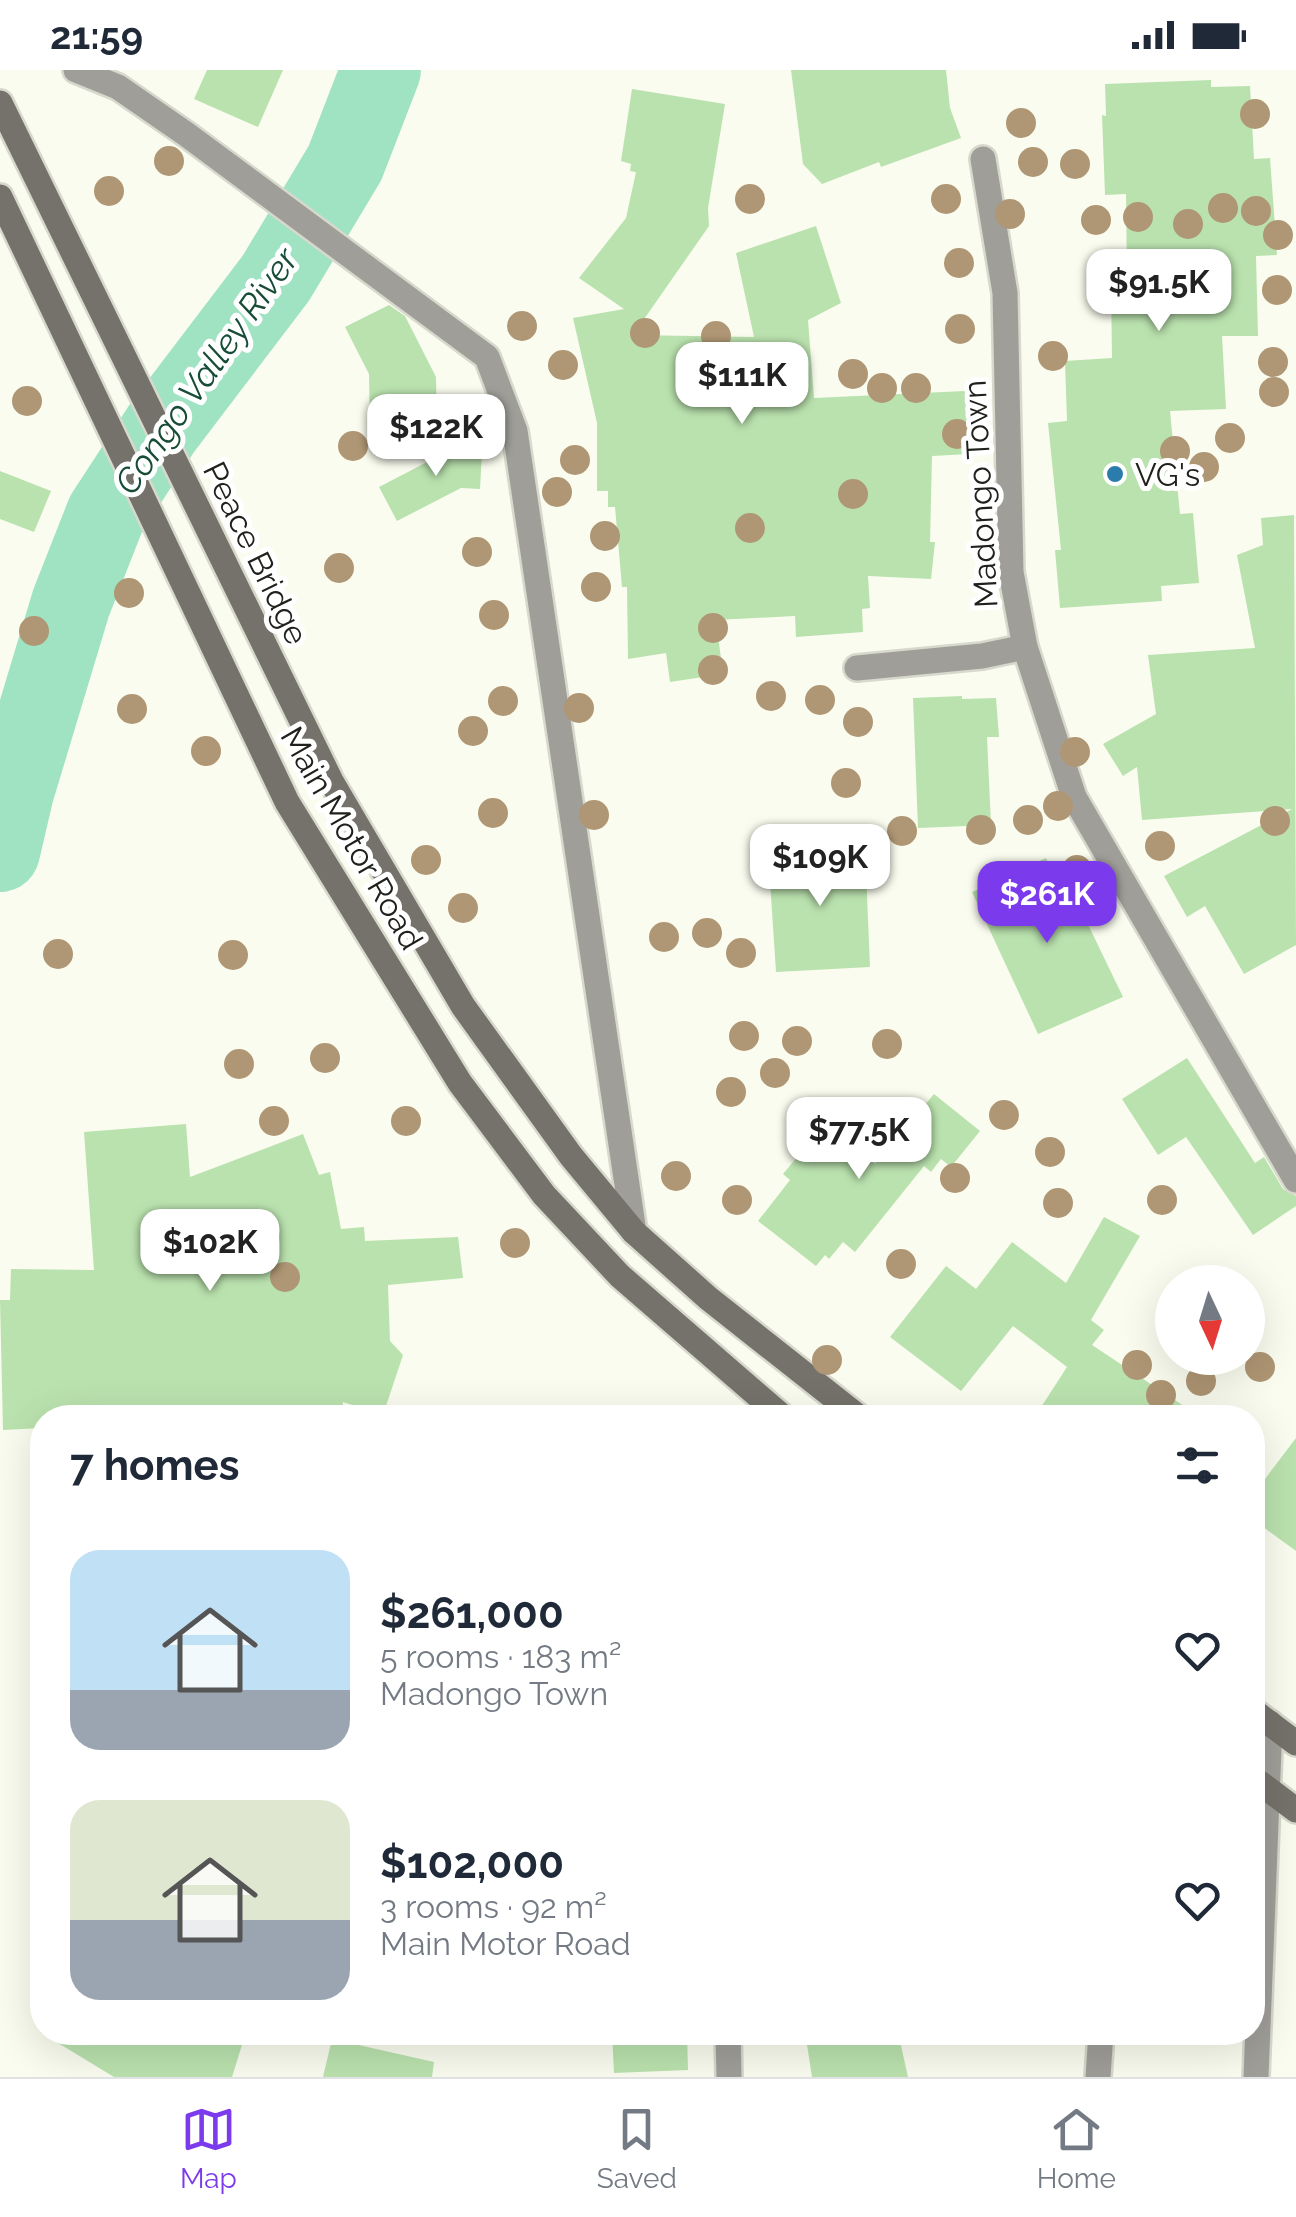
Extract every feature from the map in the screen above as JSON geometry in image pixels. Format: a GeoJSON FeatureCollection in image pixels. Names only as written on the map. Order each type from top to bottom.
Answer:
{"type":"FeatureCollection","features":[{"type":"Feature","properties":{"kind":"main road","name":"Peace Bridge"},"geometry":{"type":"LineString","coordinates":[[0,103],[331,781]]}},
{"type":"Feature","properties":{"kind":"main road","name":"Main Motor Road"},"geometry":{"type":"LineString","coordinates":[[3,204],[287,802],[460,1083],[544,1195],[620,1276],[769,1405]]}},
{"type":"Feature","properties":{"kind":"main road","name":"Main Motor Road"},"geometry":{"type":"LineString","coordinates":[[331,781],[463,1006],[571,1156],[634,1232],[708,1298],[844,1405]]}},
{"type":"Feature","properties":{"kind":"main road"},"geometry":{"type":"LineString","coordinates":[[1265,1719],[1296,1743]]}},
{"type":"Feature","properties":{"kind":"main road"},"geometry":{"type":"LineString","coordinates":[[1265,1787],[1296,1810]]}},
{"type":"Feature","properties":{"kind":"street"},"geometry":{"type":"LineString","coordinates":[[76,70],[118,87],[345,249],[486,356],[516,431],[634,1232]]}},
{"type":"Feature","properties":{"kind":"street","name":"Madongo Town"},"geometry":{"type":"LineString","coordinates":[[983,159],[1005,293],[1012,572],[1025,647],[1074,797],[1296,1180]]}},
{"type":"Feature","properties":{"kind":"street"},"geometry":{"type":"LineString","coordinates":[[857,668],[982,656],[1025,647]]}},
{"type":"Feature","properties":{"kind":"street"},"geometry":{"type":"LineString","coordinates":[[728,2045],[729,2077]]}},
{"type":"Feature","properties":{"kind":"street"},"geometry":{"type":"LineString","coordinates":[[1098,2077],[1100,2045]]}},
{"type":"Feature","properties":{"kind":"street"},"geometry":{"type":"LineString","coordinates":[[1256,2045],[1256,2077]]}},
{"type":"Feature","properties":{"kind":"building"},"geometry":{"type":"Polygon","coordinates":[[[207,70],[283,70],[258,127],[194,99],[207,70]]]}},
{"type":"Feature","properties":{"kind":"building"},"geometry":{"type":"Polygon","coordinates":[[[791,70],[946,70],[950,108],[961,138],[822,184],[803,164],[791,70]]]}},
{"type":"Feature","properties":{"kind":"building"},"geometry":{"type":"Polygon","coordinates":[[[1211,80],[1211,87],[1250,86],[1254,159],[1270,158],[1277,255],[1256,256],[1258,336],[1222,336],[1226,409],[1170,411],[1180,514],[1193,513],[1199,583],[1161,586],[1162,601],[1060,608],[1055,550],[1061,550],[1048,423],[1067,421],[1065,361],[1112,358],[1111,282],[1127,281],[1126,194],[1105,195],[1105,84],[1211,80]]]}},
{"type":"Feature","properties":{"kind":"building"},"geometry":{"type":"Polygon","coordinates":[[[632,89],[725,104],[708,208],[709,226],[633,335],[754,337],[736,253],[816,226],[841,303],[808,320],[814,398],[965,391],[970,454],[932,456],[930,542],[935,542],[931,579],[868,576],[870,608],[862,609],[863,632],[796,637],[795,616],[716,620],[723,674],[670,682],[666,653],[628,659],[627,587],[622,587],[615,507],[608,507],[608,491],[597,491],[597,423],[573,318],[624,309],[579,278],[626,218],[636,172],[630,171],[631,164],[621,161],[632,89]]]}},
{"type":"Feature","properties":{"kind":"building"},"geometry":{"type":"Polygon","coordinates":[[[389,305],[405,316],[436,377],[437,433],[370,434],[369,374],[345,327],[389,305]]]}},
{"type":"Feature","properties":{"kind":"building"},"geometry":{"type":"Polygon","coordinates":[[[483,433],[480,489],[461,488],[397,521],[379,487],[483,433]]]}},
{"type":"Feature","properties":{"kind":"building"},"geometry":{"type":"Polygon","coordinates":[[[0,471],[51,491],[34,532],[0,519],[0,471]]]}},
{"type":"Feature","properties":{"kind":"building"},"geometry":{"type":"Polygon","coordinates":[[[1294,515],[1296,945],[1244,974],[1205,906],[1187,917],[1164,876],[1292,809],[1142,820],[1137,767],[1123,776],[1103,744],[1156,714],[1148,655],[1255,648],[1237,555],[1263,545],[1261,518],[1294,515]]]}},
{"type":"Feature","properties":{"kind":"building"},"geometry":{"type":"Polygon","coordinates":[[[913,698],[996,698],[999,737],[987,737],[991,825],[918,828],[913,698]]]}},
{"type":"Feature","properties":{"kind":"building"},"geometry":{"type":"Polygon","coordinates":[[[865,847],[870,967],[776,972],[768,851],[865,847]]]}},
{"type":"Feature","properties":{"kind":"building"},"geometry":{"type":"Polygon","coordinates":[[[1046,858],[1061,889],[1069,885],[1123,997],[1038,1034],[972,892],[1046,858]]]}},
{"type":"Feature","properties":{"kind":"building"},"geometry":{"type":"Polygon","coordinates":[[[1187,1058],[1255,1163],[1264,1157],[1283,1189],[1296,1196],[1296,1206],[1253,1235],[1186,1137],[1158,1155],[1122,1099],[1187,1058]]]}},
{"type":"Feature","properties":{"kind":"building"},"geometry":{"type":"Polygon","coordinates":[[[934,1094],[980,1131],[951,1167],[941,1159],[931,1172],[924,1166],[855,1252],[843,1242],[829,1259],[825,1255],[816,1266],[758,1221],[790,1180],[783,1174],[818,1132],[826,1138],[832,1130],[875,1164],[934,1094]]]}},
{"type":"Feature","properties":{"kind":"building"},"geometry":{"type":"Polygon","coordinates":[[[186,1124],[190,1177],[303,1134],[319,1175],[330,1172],[341,1229],[364,1227],[365,1241],[458,1237],[463,1278],[388,1285],[390,1341],[403,1355],[386,1405],[30,1405],[30,1429],[3,1430],[0,1300],[10,1300],[11,1269],[94,1270],[84,1132],[186,1124]]]}},
{"type":"Feature","properties":{"kind":"building"},"geometry":{"type":"Polygon","coordinates":[[[1104,1217],[1140,1236],[1091,1320],[1104,1330],[1092,1345],[1182,1405],[1042,1405],[1067,1367],[1013,1326],[961,1391],[890,1337],[946,1266],[976,1289],[1012,1242],[1066,1283],[1104,1217]]]}},
{"type":"Feature","properties":{"kind":"building"},"geometry":{"type":"Polygon","coordinates":[[[1296,1438],[1296,1551],[1265,1528],[1265,1479],[1296,1438]]]}},
{"type":"Feature","properties":{"kind":"building"},"geometry":{"type":"Polygon","coordinates":[[[61,2045],[242,2045],[232,2077],[114,2077],[61,2045]]]}},
{"type":"Feature","properties":{"kind":"building"},"geometry":{"type":"Polygon","coordinates":[[[331,2045],[359,2045],[434,2062],[432,2077],[323,2077],[331,2045]]]}},
{"type":"Feature","properties":{"kind":"building"},"geometry":{"type":"Polygon","coordinates":[[[613,2045],[687,2045],[688,2070],[614,2073],[613,2045]]]}},
{"type":"Feature","properties":{"kind":"building"},"geometry":{"type":"Polygon","coordinates":[[[807,2045],[901,2045],[908,2077],[812,2077],[807,2045]]]}},
{"type":"Feature","properties":{"kind":"waterway","name":"Congo Valley River"},"geometry":{"type":"LineString","coordinates":[[0,852],[71,603],[106,514],[162,428],[276,278],[345,163],[381,70]]}},
{"type":"Feature","properties":{"kind":"place","name":"VG's"},"geometry":{"type":"Point","coordinates":[1115,474]}}]}
